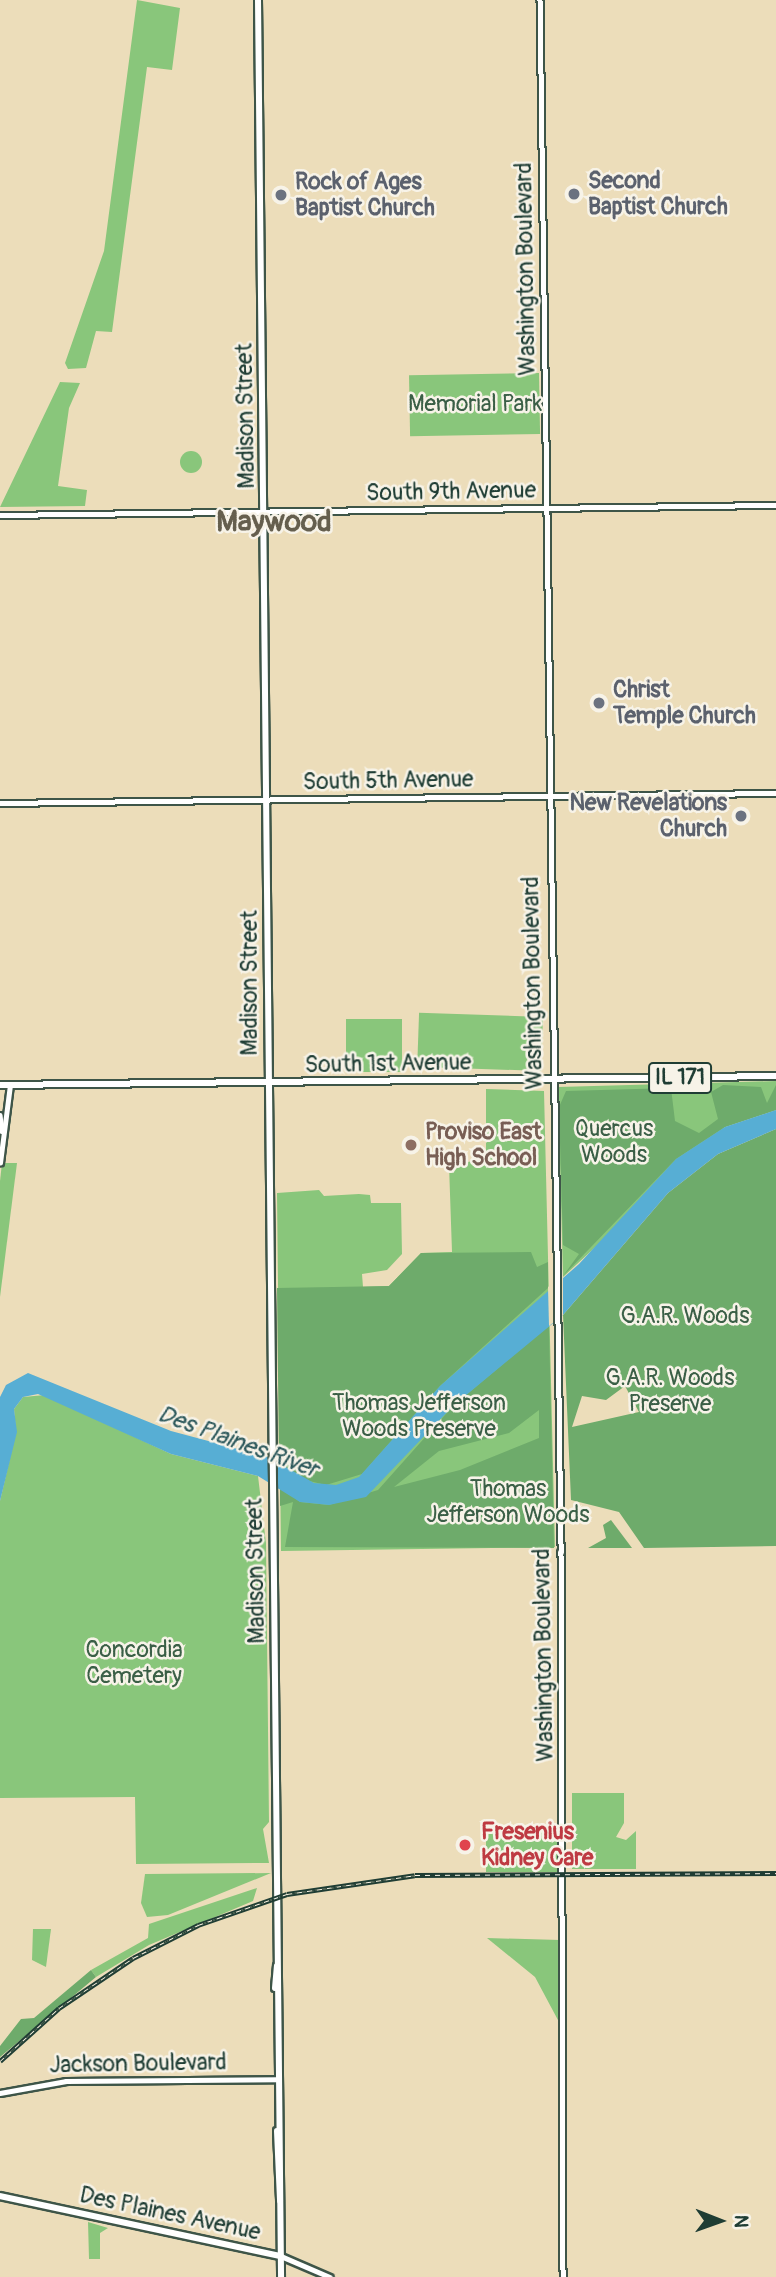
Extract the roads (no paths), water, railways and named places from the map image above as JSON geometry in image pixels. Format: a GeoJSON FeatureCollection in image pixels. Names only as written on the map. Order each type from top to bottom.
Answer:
{"type":"FeatureCollection","features":[{"type":"Feature","properties":{"kind":"main road","name":"Madison Street"},"geometry":{"type":"LineString","coordinates":[[257,0],[265,512],[268,1083],[281,2277]]}},
{"type":"Feature","properties":{"kind":"main road","name":"South 1st Avenue"},"geometry":{"type":"LineString","coordinates":[[0,1085],[776,1076]]}},
{"type":"Feature","properties":{"kind":"main road","name":"Des Plaines Avenue"},"geometry":{"type":"LineString","coordinates":[[0,2196],[281,2256]]}},
{"type":"Feature","properties":{"kind":"street","name":"Washington Boulevard"},"geometry":{"type":"LineString","coordinates":[[540,0],[551,1080],[556,1281],[563,2277]]}},
{"type":"Feature","properties":{"kind":"street","name":"South 9th Avenue"},"geometry":{"type":"LineString","coordinates":[[0,515],[776,505]]}},
{"type":"Feature","properties":{"kind":"street","name":"South 5th Avenue"},"geometry":{"type":"LineString","coordinates":[[0,803],[776,793]]}},
{"type":"Feature","properties":{"kind":"street"},"geometry":{"type":"LineString","coordinates":[[0,1163],[10,1085]]}},
{"type":"Feature","properties":{"kind":"street"},"geometry":{"type":"LineString","coordinates":[[0,1115],[3,1140]]}},
{"type":"Feature","properties":{"kind":"street","name":"Jackson Boulevard"},"geometry":{"type":"LineString","coordinates":[[0,2093],[66,2081],[278,2079]]}},
{"type":"Feature","properties":{"kind":"street","name":"Des Plaines Avenue"},"geometry":{"type":"LineString","coordinates":[[281,2256],[330,2277]]}},
{"type":"Feature","properties":{"kind":"water"},"geometry":{"type":"Polygon","coordinates":[[[776,1110],[776,1129],[718,1154],[668,1193],[563,1315],[453,1406],[366,1497],[329,1505],[300,1502],[258,1476],[171,1454],[38,1394],[23,1397],[14,1409],[17,1432],[0,1501],[0,1397],[6,1385],[28,1373],[171,1431],[268,1457],[314,1483],[336,1485],[359,1477],[440,1386],[579,1264],[676,1159],[725,1127],[776,1110]]]}},
{"type":"Feature","properties":{"kind":"railway"},"geometry":{"type":"LineString","coordinates":[[0,2061],[59,2008],[133,1958],[198,1925],[287,1894],[415,1875],[776,1873]]}},
{"type":"Feature","properties":{"kind":"place","name":"Second Baptist Church"},"geometry":{"type":"Point","coordinates":[574,194]}},
{"type":"Feature","properties":{"kind":"place","name":"Rock of Ages Baptist Church"},"geometry":{"type":"Point","coordinates":[281,195]}},
{"type":"Feature","properties":{"kind":"place","name":"Christ Temple Church"},"geometry":{"type":"Point","coordinates":[599,703]}},
{"type":"Feature","properties":{"kind":"place","name":"New Revelations Church"},"geometry":{"type":"Point","coordinates":[741,816]}},
{"type":"Feature","properties":{"kind":"place","name":"Proviso East High School"},"geometry":{"type":"Point","coordinates":[411,1145]}},
{"type":"Feature","properties":{"kind":"place","name":"Fresenius Kidney Care"},"geometry":{"type":"Point","coordinates":[465,1845]}},
{"type":"Feature","properties":{"kind":"district","name":"Maywood"},"geometry":{"type":"Point","coordinates":[274,522]}},
{"type":"Feature","properties":{"kind":"park label","name":"Memorial Park"},"geometry":{"type":"Point","coordinates":[475,404]}},
{"type":"Feature","properties":{"kind":"park label","name":"Quercus Woods"},"geometry":{"type":"Point","coordinates":[614,1142]}},
{"type":"Feature","properties":{"kind":"park label","name":"G.A.R. Woods"},"geometry":{"type":"Point","coordinates":[685,1316]}},
{"type":"Feature","properties":{"kind":"park label","name":"G.A.R. Woods Preserve"},"geometry":{"type":"Point","coordinates":[670,1391]}},
{"type":"Feature","properties":{"kind":"park label","name":"Thomas Jefferson Woods Preserve"},"geometry":{"type":"Point","coordinates":[419,1416]}},
{"type":"Feature","properties":{"kind":"park label","name":"Thomas Jefferson Woods"},"geometry":{"type":"Point","coordinates":[508,1502]}},
{"type":"Feature","properties":{"kind":"park label","name":"Concordia Cemetery"},"geometry":{"type":"Point","coordinates":[134,1663]}},
{"type":"Feature","properties":{"kind":"water label","name":"Des Plaines River"},"geometry":{"type":"Point","coordinates":[238,1442]}}]}
